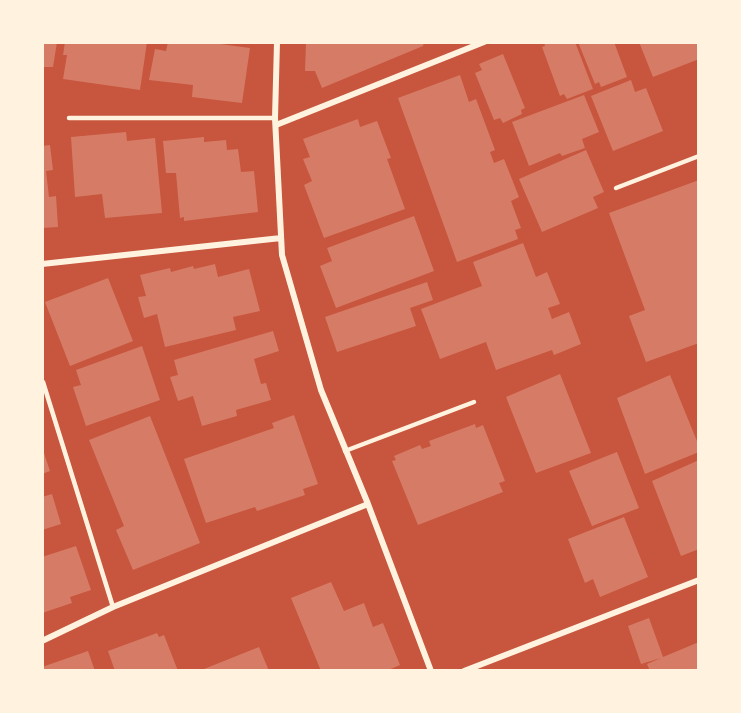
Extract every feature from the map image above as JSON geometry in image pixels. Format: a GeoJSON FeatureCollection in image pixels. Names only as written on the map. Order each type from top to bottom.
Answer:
{"type":"FeatureCollection","features":[{"type":"Feature","properties":{"kind":"street"},"geometry":{"type":"LineString","coordinates":[[277,42],[276,121],[282,255],[321,390],[368,504],[431,671]]}},
{"type":"Feature","properties":{"kind":"street"},"geometry":{"type":"LineString","coordinates":[[276,121],[484,42]]}},
{"type":"Feature","properties":{"kind":"street"},"geometry":{"type":"LineString","coordinates":[[42,264],[281,238]]}},
{"type":"Feature","properties":{"kind":"street"},"geometry":{"type":"LineString","coordinates":[[42,641],[113,607],[368,504]]}},
{"type":"Feature","properties":{"kind":"street"},"geometry":{"type":"LineString","coordinates":[[464,671],[699,580]]}},
{"type":"Feature","properties":{"kind":"lane"},"geometry":{"type":"LineString","coordinates":[[69,118],[276,121]]}},
{"type":"Feature","properties":{"kind":"lane"},"geometry":{"type":"LineString","coordinates":[[616,188],[699,156]]}},
{"type":"Feature","properties":{"kind":"lane"},"geometry":{"type":"LineString","coordinates":[[44,382],[113,607]]}},
{"type":"Feature","properties":{"kind":"lane"},"geometry":{"type":"LineString","coordinates":[[345,451],[474,402]]}},
{"type":"Feature","properties":{"kind":"building"},"geometry":{"type":"Polygon","coordinates":[[[42,42],[57,42],[53,67],[42,67],[42,42]]]}},
{"type":"Feature","properties":{"kind":"building"},"geometry":{"type":"Polygon","coordinates":[[[65,42],[147,42],[140,90],[63,79],[67,55],[63,55],[65,42]]]}},
{"type":"Feature","properties":{"kind":"building"},"geometry":{"type":"Polygon","coordinates":[[[168,42],[205,42],[250,48],[242,103],[192,97],[193,85],[149,80],[155,49],[166,51],[168,42]]]}},
{"type":"Feature","properties":{"kind":"building"},"geometry":{"type":"Polygon","coordinates":[[[306,42],[424,42],[423,46],[322,88],[315,71],[305,71],[306,42]]]}},
{"type":"Feature","properties":{"kind":"building"},"geometry":{"type":"Polygon","coordinates":[[[544,42],[575,42],[593,89],[567,99],[564,94],[560,96],[542,47],[545,46],[544,42]]]}},
{"type":"Feature","properties":{"kind":"building"},"geometry":{"type":"Polygon","coordinates":[[[578,42],[614,42],[627,77],[601,87],[599,82],[595,84],[578,42]]]}},
{"type":"Feature","properties":{"kind":"building"},"geometry":{"type":"Polygon","coordinates":[[[639,42],[699,42],[699,59],[653,77],[639,42]]]}},
{"type":"Feature","properties":{"kind":"building"},"geometry":{"type":"Polygon","coordinates":[[[503,54],[525,108],[521,110],[522,114],[503,123],[500,118],[494,120],[475,73],[482,70],[479,64],[503,54]]]}},
{"type":"Feature","properties":{"kind":"building"},"geometry":{"type":"Polygon","coordinates":[[[460,75],[469,102],[476,99],[495,150],[490,152],[494,163],[504,159],[519,197],[511,201],[521,228],[515,230],[518,239],[457,262],[398,98],[460,75]]]}},
{"type":"Feature","properties":{"kind":"building"},"geometry":{"type":"Polygon","coordinates":[[[631,80],[635,92],[646,88],[663,131],[613,151],[591,96],[631,80]]]}},
{"type":"Feature","properties":{"kind":"building"},"geometry":{"type":"Polygon","coordinates":[[[584,95],[599,132],[582,139],[585,148],[562,156],[560,153],[529,166],[512,122],[584,95]]]}},
{"type":"Feature","properties":{"kind":"building"},"geometry":{"type":"Polygon","coordinates":[[[358,119],[360,127],[377,121],[391,158],[387,159],[405,209],[324,238],[304,185],[312,181],[303,159],[310,157],[303,139],[358,119]]]}},
{"type":"Feature","properties":{"kind":"building"},"geometry":{"type":"Polygon","coordinates":[[[126,132],[127,141],[155,138],[162,213],[105,218],[102,194],[75,197],[71,137],[126,132]]]}},
{"type":"Feature","properties":{"kind":"building"},"geometry":{"type":"Polygon","coordinates":[[[204,137],[204,142],[226,140],[227,150],[238,149],[241,172],[254,171],[258,212],[184,221],[184,217],[180,218],[176,173],[166,173],[163,141],[204,137]]]}},
{"type":"Feature","properties":{"kind":"building"},"geometry":{"type":"Polygon","coordinates":[[[50,145],[53,170],[46,171],[49,197],[56,196],[58,227],[42,228],[42,146],[50,145]]]}},
{"type":"Feature","properties":{"kind":"building"},"geometry":{"type":"Polygon","coordinates":[[[586,150],[604,192],[593,197],[598,208],[542,232],[519,179],[586,150]]]}},
{"type":"Feature","properties":{"kind":"building"},"geometry":{"type":"Polygon","coordinates":[[[699,180],[699,343],[646,362],[629,316],[645,310],[609,213],[699,180]]]}},
{"type":"Feature","properties":{"kind":"building"},"geometry":{"type":"Polygon","coordinates":[[[414,216],[434,271],[336,308],[320,266],[332,261],[327,248],[414,216]]]}},
{"type":"Feature","properties":{"kind":"building"},"geometry":{"type":"Polygon","coordinates":[[[523,243],[536,277],[547,272],[560,304],[548,308],[552,319],[569,312],[581,344],[554,355],[552,350],[496,370],[486,342],[440,359],[421,309],[482,286],[473,262],[523,243]]]}},
{"type":"Feature","properties":{"kind":"building"},"geometry":{"type":"Polygon","coordinates":[[[215,264],[218,277],[249,269],[260,311],[233,317],[236,330],[165,347],[157,314],[144,318],[138,297],[146,296],[140,275],[170,268],[171,272],[193,266],[194,269],[215,264]]]}},
{"type":"Feature","properties":{"kind":"building"},"geometry":{"type":"Polygon","coordinates":[[[108,278],[133,341],[70,366],[45,302],[108,278]]]}},
{"type":"Feature","properties":{"kind":"building"},"geometry":{"type":"Polygon","coordinates":[[[427,282],[433,300],[410,308],[416,326],[337,352],[325,317],[427,282]]]}},
{"type":"Feature","properties":{"kind":"building"},"geometry":{"type":"Polygon","coordinates":[[[273,331],[279,351],[254,359],[261,384],[266,383],[271,400],[236,410],[237,416],[202,426],[193,396],[178,401],[170,377],[178,375],[174,360],[273,331]]]}},
{"type":"Feature","properties":{"kind":"building"},"geometry":{"type":"Polygon","coordinates":[[[142,346],[160,400],[86,426],[73,387],[81,385],[76,370],[142,346]]]}},
{"type":"Feature","properties":{"kind":"building"},"geometry":{"type":"Polygon","coordinates":[[[560,374],[591,453],[536,473],[506,397],[560,374]]]}},
{"type":"Feature","properties":{"kind":"building"},"geometry":{"type":"Polygon","coordinates":[[[670,375],[699,446],[699,452],[645,474],[617,398],[670,375]]]}},
{"type":"Feature","properties":{"kind":"building"},"geometry":{"type":"Polygon","coordinates":[[[294,415],[318,484],[303,489],[305,495],[257,511],[255,507],[206,523],[184,459],[274,428],[272,423],[294,415]]]}},
{"type":"Feature","properties":{"kind":"building"},"geometry":{"type":"Polygon","coordinates":[[[150,416],[200,543],[133,570],[116,530],[124,526],[89,440],[150,416]]]}},
{"type":"Feature","properties":{"kind":"building"},"geometry":{"type":"Polygon","coordinates":[[[475,424],[476,428],[483,425],[505,481],[499,483],[503,492],[418,525],[392,461],[396,460],[394,456],[420,445],[422,449],[431,446],[429,441],[475,424]]]}},
{"type":"Feature","properties":{"kind":"building"},"geometry":{"type":"Polygon","coordinates":[[[42,447],[50,471],[42,474],[42,447]]]}},
{"type":"Feature","properties":{"kind":"building"},"geometry":{"type":"Polygon","coordinates":[[[617,452],[639,508],[592,526],[569,471],[617,452]]]}},
{"type":"Feature","properties":{"kind":"building"},"geometry":{"type":"Polygon","coordinates":[[[699,460],[699,549],[681,556],[652,481],[699,460]]]}},
{"type":"Feature","properties":{"kind":"building"},"geometry":{"type":"Polygon","coordinates":[[[52,494],[61,524],[42,530],[42,497],[52,494]]]}},
{"type":"Feature","properties":{"kind":"building"},"geometry":{"type":"Polygon","coordinates":[[[624,517],[648,577],[600,597],[593,579],[585,583],[568,539],[624,517]]]}},
{"type":"Feature","properties":{"kind":"building"},"geometry":{"type":"Polygon","coordinates":[[[76,546],[91,590],[70,597],[72,603],[42,613],[42,557],[76,546]]]}},
{"type":"Feature","properties":{"kind":"building"},"geometry":{"type":"Polygon","coordinates":[[[331,582],[344,611],[364,603],[373,627],[383,623],[400,665],[386,671],[321,671],[291,598],[331,582]]]}},
{"type":"Feature","properties":{"kind":"building"},"geometry":{"type":"Polygon","coordinates":[[[649,618],[663,657],[699,642],[699,671],[650,671],[647,664],[661,658],[641,664],[628,626],[649,618]]]}},
{"type":"Feature","properties":{"kind":"building"},"geometry":{"type":"Polygon","coordinates":[[[157,633],[159,637],[164,635],[178,671],[115,671],[108,651],[157,633]]]}},
{"type":"Feature","properties":{"kind":"building"},"geometry":{"type":"Polygon","coordinates":[[[259,647],[269,671],[204,671],[204,669],[259,647]]]}},
{"type":"Feature","properties":{"kind":"building"},"geometry":{"type":"Polygon","coordinates":[[[88,651],[95,671],[42,671],[42,667],[88,651]]]}}]}
